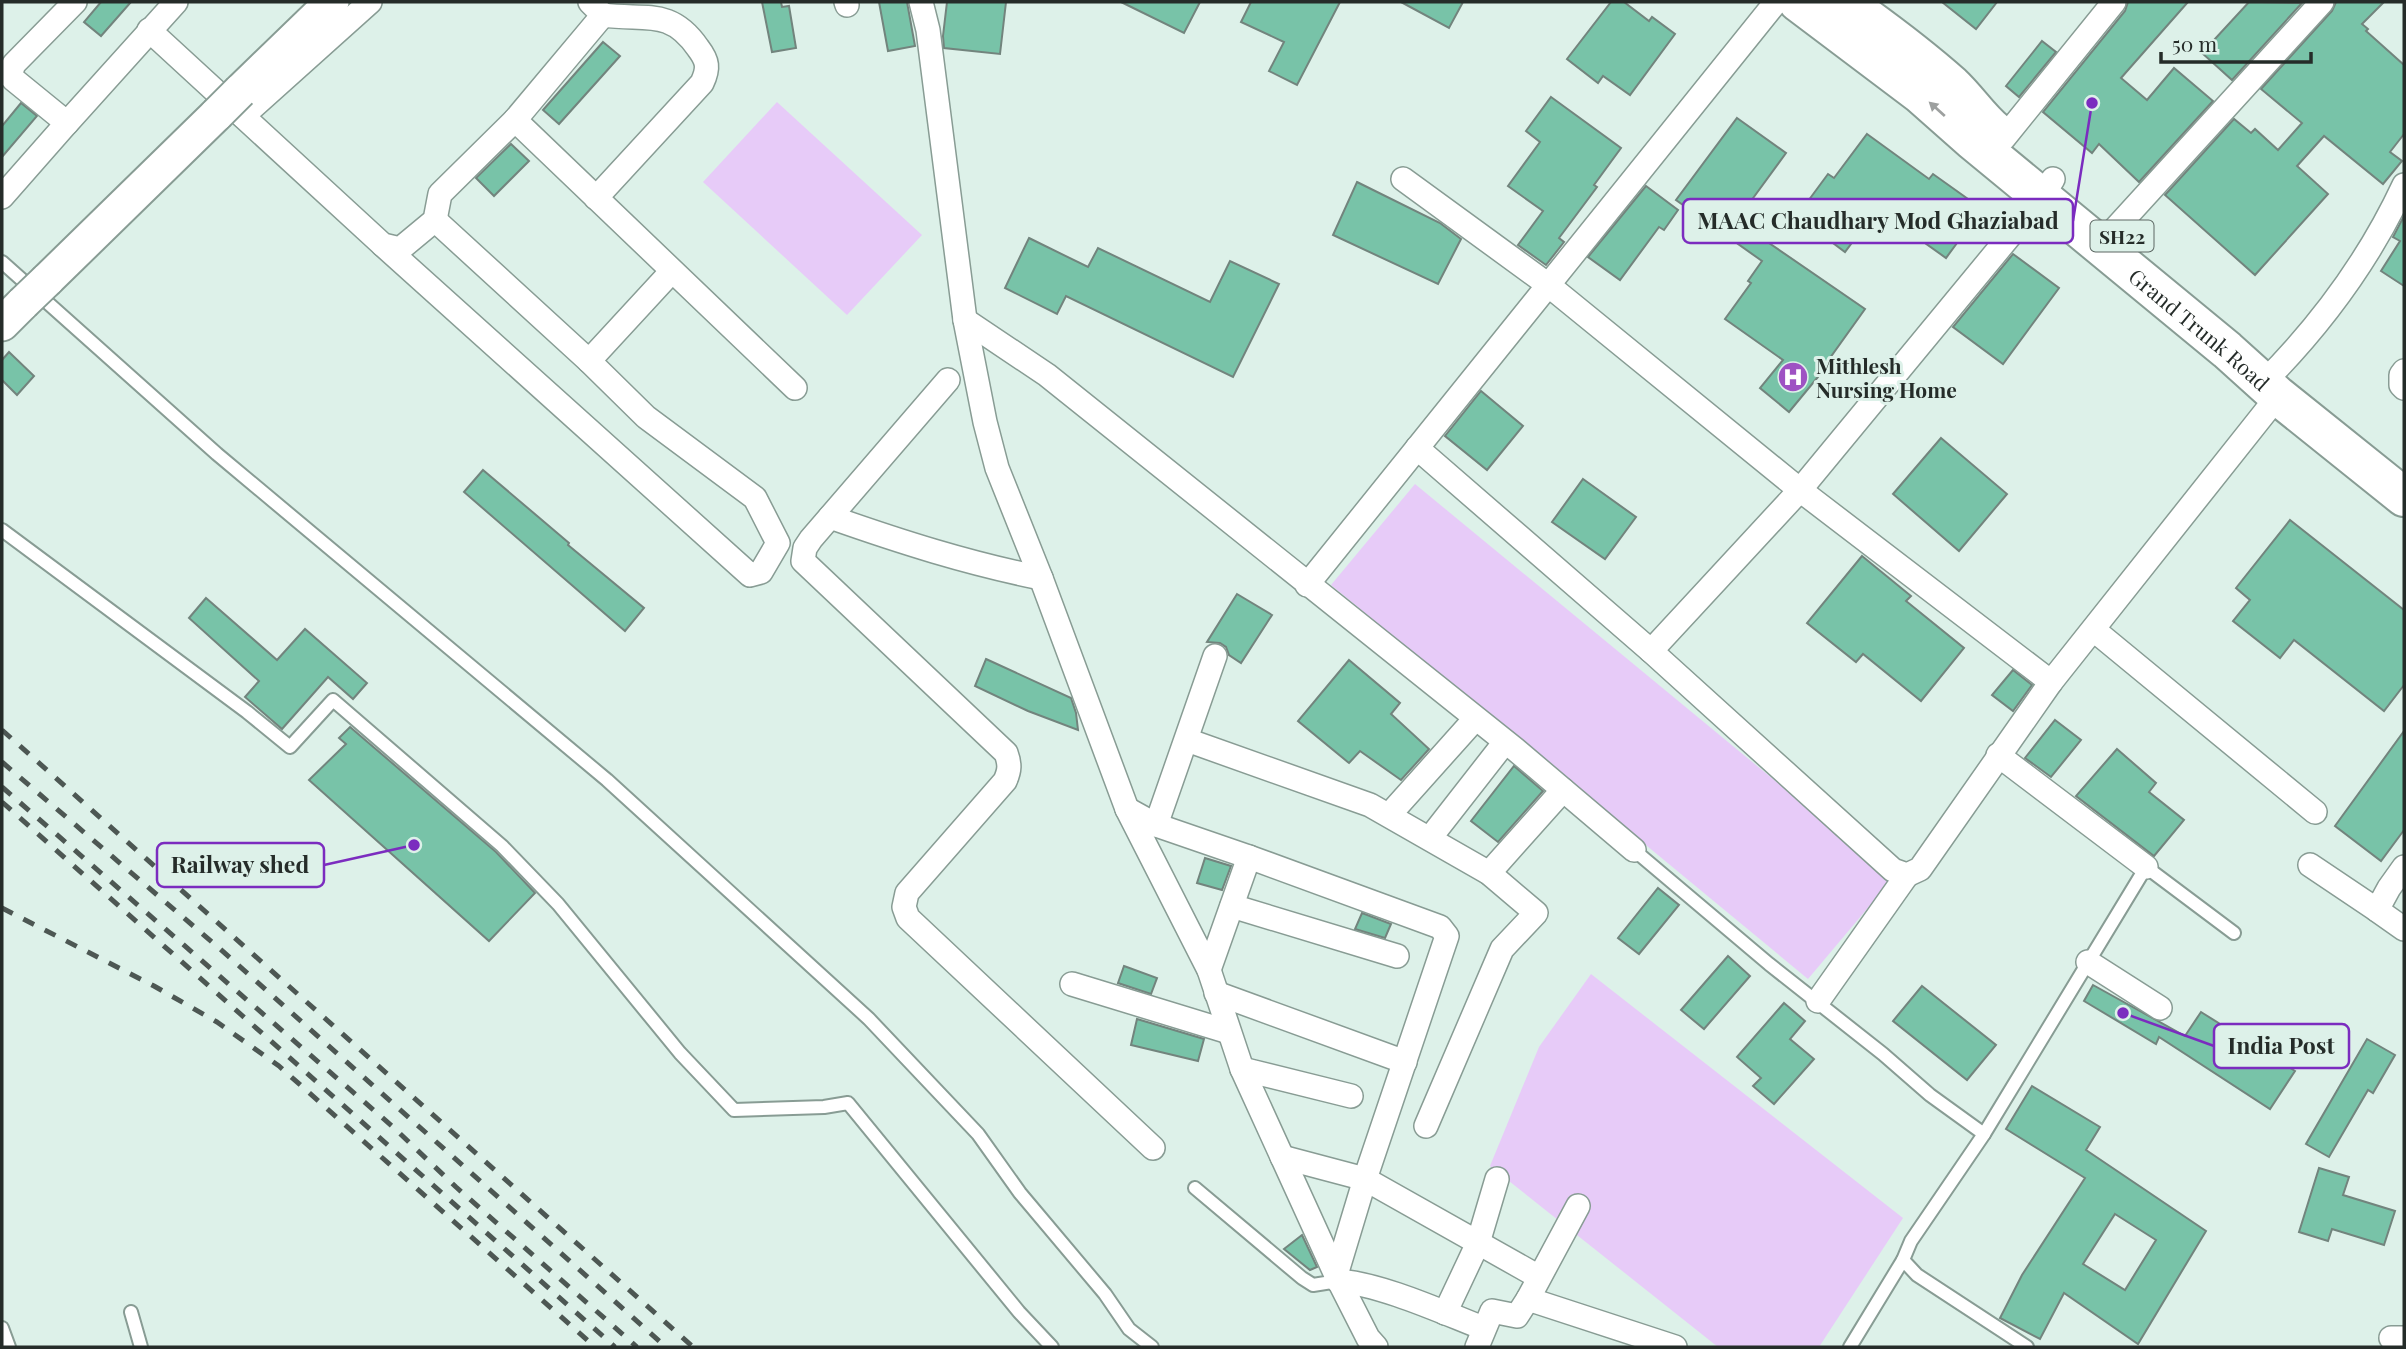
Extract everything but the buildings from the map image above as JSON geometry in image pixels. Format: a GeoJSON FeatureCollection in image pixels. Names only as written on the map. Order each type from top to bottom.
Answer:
{"type":"FeatureCollection","features":[{"type":"Feature","properties":{"kind":"highway","name":"Grand Trunk Road"},"geometry":{"type":"LineString","coordinates":[[1798,2],[2047,188],[2274,381],[2404,497]]}},
{"type":"Feature","properties":{"kind":"highway","name":"Grand Trunk Road"},"geometry":{"type":"LineString","coordinates":[[1845,2],[1877,24],[1954,87],[1983,121],[2004,138],[2047,188],[2114,230],[2274,381],[2404,466]]}},
{"type":"Feature","properties":{"kind":"street"},"geometry":{"type":"LineString","coordinates":[[67,123],[13,79],[11,72],[14,64],[75,2]]}},
{"type":"Feature","properties":{"kind":"street"},"geometry":{"type":"LineString","coordinates":[[2,197],[176,2]]}},
{"type":"Feature","properties":{"kind":"street"},"geometry":{"type":"LineString","coordinates":[[2,324],[332,2]]}},
{"type":"Feature","properties":{"kind":"street"},"geometry":{"type":"LineString","coordinates":[[243,116],[370,2]]}},
{"type":"Feature","properties":{"kind":"street"},"geometry":{"type":"LineString","coordinates":[[921,2],[928,30],[965,320],[985,422],[998,468],[1127,809],[1209,970],[1242,1069],[1337,1278],[1368,1338],[1376,1347]]}},
{"type":"Feature","properties":{"kind":"street"},"geometry":{"type":"LineString","coordinates":[[1307,585],[1776,2]]}},
{"type":"Feature","properties":{"kind":"street"},"geometry":{"type":"LineString","coordinates":[[2004,138],[2114,2]]}},
{"type":"Feature","properties":{"kind":"street"},"geometry":{"type":"LineString","coordinates":[[2114,230],[2322,2]]}},
{"type":"Feature","properties":{"kind":"street"},"geometry":{"type":"LineString","coordinates":[[383,245],[400,249],[435,220],[440,194],[515,120],[597,8],[658,18],[678,26],[694,42],[708,64],[702,83],[596,198]]}},
{"type":"Feature","properties":{"kind":"street"},"geometry":{"type":"LineString","coordinates":[[149,30],[750,575],[761,572],[778,543],[755,498],[646,416],[435,220]]}},
{"type":"Feature","properties":{"kind":"street"},"geometry":{"type":"LineString","coordinates":[[515,120],[794,388]]}},
{"type":"Feature","properties":{"kind":"street"},"geometry":{"type":"LineString","coordinates":[[1403,180],[1547,284],[1800,490],[2051,682]]}},
{"type":"Feature","properties":{"kind":"street"},"geometry":{"type":"LineString","coordinates":[[1818,1001],[1907,875],[1920,869],[2051,682],[2094,630],[2332,304],[2363,259],[2404,186]]}},
{"type":"Feature","properties":{"kind":"street"},"geometry":{"type":"LineString","coordinates":[[1651,651],[1800,490],[2047,188]]}},
{"type":"Feature","properties":{"kind":"street"},"geometry":{"type":"LineString","coordinates":[[589,361],[672,271]]}},
{"type":"Feature","properties":{"kind":"street"},"geometry":{"type":"LineString","coordinates":[[965,320],[1047,375],[1435,685],[1634,850]]}},
{"type":"Feature","properties":{"kind":"street"},"geometry":{"type":"LineString","coordinates":[[2404,371],[2401,385],[2404,388]]}},
{"type":"Feature","properties":{"kind":"street"},"geometry":{"type":"LineString","coordinates":[[948,380],[804,548],[803,561],[1006,753],[1009,763],[1005,781],[907,893],[904,907],[908,918],[1153,1148]]}},
{"type":"Feature","properties":{"kind":"street"},"geometry":{"type":"LineString","coordinates":[[1417,448],[1651,651],[1893,870],[1907,875]]}},
{"type":"Feature","properties":{"kind":"street"},"geometry":{"type":"LineString","coordinates":[[830,517],[975,564],[1041,578]]}},
{"type":"Feature","properties":{"kind":"street"},"geometry":{"type":"LineString","coordinates":[[2094,630],[2315,812]]}},
{"type":"Feature","properties":{"kind":"street"},"geometry":{"type":"LineString","coordinates":[[1156,825],[1215,656]]}},
{"type":"Feature","properties":{"kind":"street"},"geometry":{"type":"LineString","coordinates":[[1390,814],[1475,719]]}},
{"type":"Feature","properties":{"kind":"street"},"geometry":{"type":"LineString","coordinates":[[1187,740],[1390,814],[1489,873],[1536,913],[1502,949],[1426,1126]]}},
{"type":"Feature","properties":{"kind":"street"},"geometry":{"type":"LineString","coordinates":[[1430,838],[1505,742]]}},
{"type":"Feature","properties":{"kind":"street"},"geometry":{"type":"LineString","coordinates":[[1998,755],[2146,867]]}},
{"type":"Feature","properties":{"kind":"street"},"geometry":{"type":"LineString","coordinates":[[1489,873],[1563,790]]}},
{"type":"Feature","properties":{"kind":"street"},"geometry":{"type":"LineString","coordinates":[[1127,809],[1156,825],[1440,928],[1447,936],[1365,1179],[1337,1278]]}},
{"type":"Feature","properties":{"kind":"street"},"geometry":{"type":"LineString","coordinates":[[1209,970],[1249,857]]}},
{"type":"Feature","properties":{"kind":"street"},"geometry":{"type":"LineString","coordinates":[[2311,865],[2404,929]]}},
{"type":"Feature","properties":{"kind":"street"},"geometry":{"type":"LineString","coordinates":[[2377,910],[2404,866]]}},
{"type":"Feature","properties":{"kind":"street"},"geometry":{"type":"LineString","coordinates":[[1232,906],[1397,956]]}},
{"type":"Feature","properties":{"kind":"street"},"geometry":{"type":"LineString","coordinates":[[2088,962],[2160,1007]]}},
{"type":"Feature","properties":{"kind":"street"},"geometry":{"type":"LineString","coordinates":[[1072,984],[1229,1032]]}},
{"type":"Feature","properties":{"kind":"street"},"geometry":{"type":"LineString","coordinates":[[1216,993],[1405,1062]]}},
{"type":"Feature","properties":{"kind":"street"},"geometry":{"type":"LineString","coordinates":[[1242,1069],[1351,1096]]}},
{"type":"Feature","properties":{"kind":"street"},"geometry":{"type":"LineString","coordinates":[[1282,1157],[1365,1179],[1539,1277]]}},
{"type":"Feature","properties":{"kind":"street"},"geometry":{"type":"LineString","coordinates":[[1445,1313],[1478,1243],[1497,1179]]}},
{"type":"Feature","properties":{"kind":"street"},"geometry":{"type":"LineString","coordinates":[[1337,1278],[1445,1313],[1480,1338],[1492,1311],[1517,1316],[1578,1206]]}},
{"type":"Feature","properties":{"kind":"street"},"geometry":{"type":"LineString","coordinates":[[1528,1299],[1675,1347]]}},
{"type":"Feature","properties":{"kind":"lane"},"geometry":{"type":"LineString","coordinates":[[2,262],[217,454],[607,780],[869,1019],[978,1134],[1020,1192],[1105,1294],[1129,1329],[1152,1347]]}},
{"type":"Feature","properties":{"kind":"lane"},"geometry":{"type":"LineString","coordinates":[[2,530],[290,747],[333,700],[502,846],[558,904],[680,1053],[734,1110],[824,1107],[848,1103],[1019,1312],[1052,1347]]}},
{"type":"Feature","properties":{"kind":"lane"},"geometry":{"type":"LineString","coordinates":[[1634,850],[1930,1095],[1984,1134]]}},
{"type":"Feature","properties":{"kind":"lane"},"geometry":{"type":"LineString","coordinates":[[1850,1347],[1903,1260],[1911,1241],[1984,1134],[2146,867],[2235,933]]}},
{"type":"Feature","properties":{"kind":"lane"},"geometry":{"type":"LineString","coordinates":[[1195,1188],[1313,1285],[1337,1278]]}},
{"type":"Feature","properties":{"kind":"lane"},"geometry":{"type":"LineString","coordinates":[[1903,1260],[1917,1275],[2027,1347]]}},
{"type":"Feature","properties":{"kind":"lane"},"geometry":{"type":"LineString","coordinates":[[131,1312],[142,1347]]}},
{"type":"Feature","properties":{"kind":"lane"},"geometry":{"type":"LineString","coordinates":[[2,1328],[9,1347]]}},
{"type":"Feature","properties":{"kind":"shaded area"},"geometry":{"type":"Polygon","coordinates":[[[777,102],[922,235],[847,315],[703,182],[777,102]]]}},
{"type":"Feature","properties":{"kind":"shaded area"},"geometry":{"type":"Polygon","coordinates":[[[1415,484],[1893,878],[1808,979],[1331,585],[1415,484]]]}},
{"type":"Feature","properties":{"kind":"shaded area"},"geometry":{"type":"Polygon","coordinates":[[[1591,974],[1903,1218],[1819,1347],[1718,1347],[1490,1166],[1539,1047],[1591,974]]]}},
{"type":"Feature","properties":{"kind":"railway"},"geometry":{"type":"LineString","coordinates":[[2,730],[693,1347]]}},
{"type":"Feature","properties":{"kind":"railway"},"geometry":{"type":"LineString","coordinates":[[2,762],[219,948],[666,1347]]}},
{"type":"Feature","properties":{"kind":"railway"},"geometry":{"type":"LineString","coordinates":[[2,787],[392,1126],[456,1187],[637,1347]]}},
{"type":"Feature","properties":{"kind":"railway"},"geometry":{"type":"LineString","coordinates":[[2,802],[615,1347]]}},
{"type":"Feature","properties":{"kind":"railway"},"geometry":{"type":"LineString","coordinates":[[2,908],[154,986],[217,1022],[279,1066],[595,1347]]}},
{"type":"Feature","properties":{"kind":"place","name":"MAAC Chaudhary Mod Ghaziabad"},"geometry":{"type":"Point","coordinates":[2092,103]}},
{"type":"Feature","properties":{"kind":"place","name":"Mithlesh Nursing Home"},"geometry":{"type":"Point","coordinates":[1793,377]}},
{"type":"Feature","properties":{"kind":"place","name":"Railway shed"},"geometry":{"type":"Point","coordinates":[414,845]}},
{"type":"Feature","properties":{"kind":"place","name":"India Post"},"geometry":{"type":"Point","coordinates":[2123,1013]}}]}
